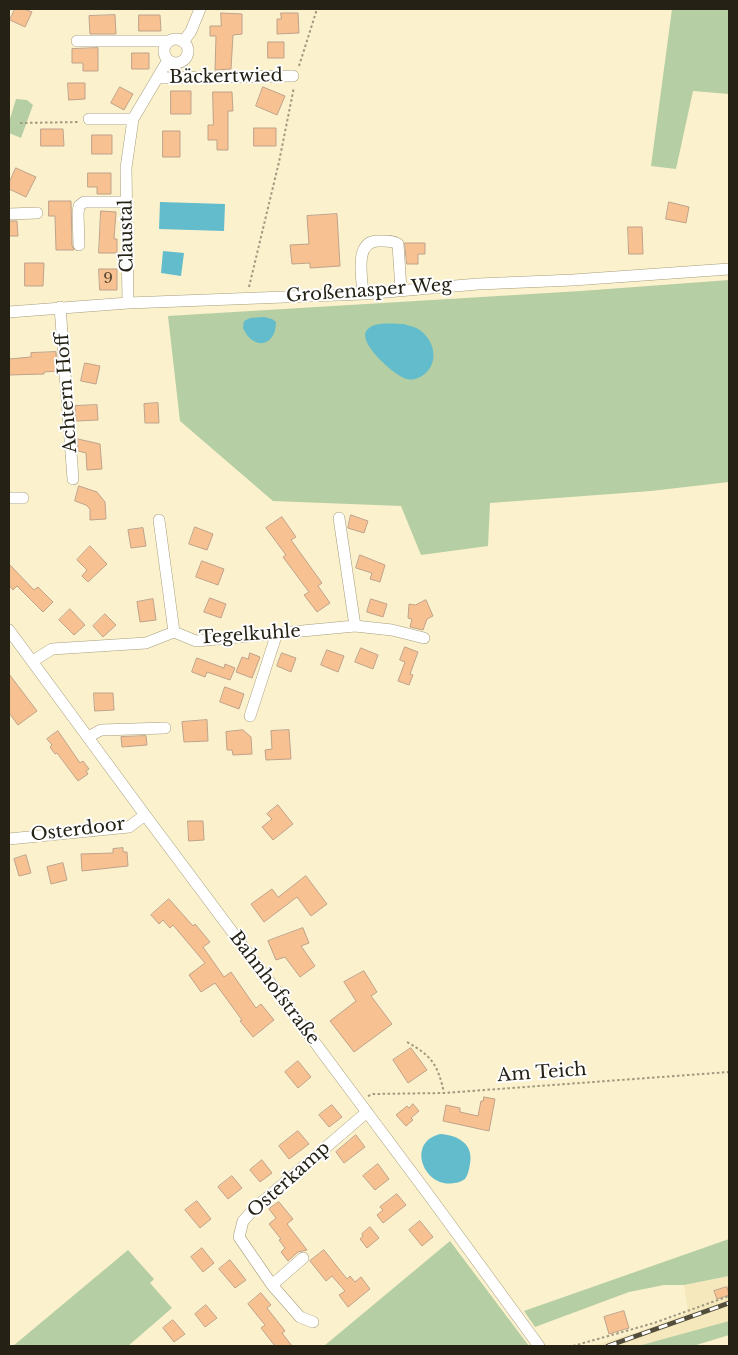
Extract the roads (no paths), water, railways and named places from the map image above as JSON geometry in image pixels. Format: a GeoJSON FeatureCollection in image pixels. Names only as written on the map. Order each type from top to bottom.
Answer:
{"type":"FeatureCollection","features":[{"type":"Feature","properties":{"kind":"street","name":"Bäckertwied"},"geometry":{"type":"LineString","coordinates":[[183,42],[192,31],[200,9]]}},
{"type":"Feature","properties":{"kind":"street"},"geometry":{"type":"LineString","coordinates":[[178,39],[183,42],[187,49],[185,60],[179,63],[168,60],[165,52],[168,41],[178,39]]}},
{"type":"Feature","properties":{"kind":"street","name":"Bäckertwied"},"geometry":{"type":"LineString","coordinates":[[78,40],[168,41]]}},
{"type":"Feature","properties":{"kind":"street","name":"Bäckertwied"},"geometry":{"type":"LineString","coordinates":[[126,168],[134,120],[168,60]]}},
{"type":"Feature","properties":{"kind":"street","name":"Bäckertwied"},"geometry":{"type":"LineString","coordinates":[[159,78],[294,75]]}},
{"type":"Feature","properties":{"kind":"street"},"geometry":{"type":"LineString","coordinates":[[89,119],[134,120]]}},
{"type":"Feature","properties":{"kind":"street","name":"Claustal"},"geometry":{"type":"LineString","coordinates":[[126,168],[128,303]]}},
{"type":"Feature","properties":{"kind":"street"},"geometry":{"type":"LineString","coordinates":[[79,244],[79,206],[84,202],[127,202]]}},
{"type":"Feature","properties":{"kind":"street"},"geometry":{"type":"LineString","coordinates":[[9,214],[37,214]]}},
{"type":"Feature","properties":{"kind":"street"},"geometry":{"type":"LineString","coordinates":[[363,294],[363,250],[369,242],[375,241],[391,241],[398,244],[401,290]]}},
{"type":"Feature","properties":{"kind":"street","name":"Großenasper Weg"},"geometry":{"type":"LineString","coordinates":[[9,312],[128,303],[363,294],[478,284],[573,280],[729,269]]}},
{"type":"Feature","properties":{"kind":"street","name":"Achtern Hoff"},"geometry":{"type":"LineString","coordinates":[[60,308],[73,479]]}},
{"type":"Feature","properties":{"kind":"street"},"geometry":{"type":"LineString","coordinates":[[9,498],[23,498]]}},
{"type":"Feature","properties":{"kind":"street"},"geometry":{"type":"LineString","coordinates":[[339,518],[355,626]]}},
{"type":"Feature","properties":{"kind":"street"},"geometry":{"type":"LineString","coordinates":[[159,520],[174,632]]}},
{"type":"Feature","properties":{"kind":"street","name":"Tegelkuhle"},"geometry":{"type":"LineString","coordinates":[[33,661],[52,649],[146,644],[174,632],[196,641],[355,626],[392,630],[424,638]]}},
{"type":"Feature","properties":{"kind":"street","name":"Bahnhofstraße"},"geometry":{"type":"LineString","coordinates":[[9,630],[14,648],[33,661],[145,816],[367,1112],[539,1346]]}},
{"type":"Feature","properties":{"kind":"street"},"geometry":{"type":"LineString","coordinates":[[250,716],[277,633]]}},
{"type":"Feature","properties":{"kind":"street"},"geometry":{"type":"LineString","coordinates":[[88,737],[101,730],[165,728]]}},
{"type":"Feature","properties":{"kind":"street","name":"Osterdoor"},"geometry":{"type":"LineString","coordinates":[[9,839],[129,827],[145,816]]}},
{"type":"Feature","properties":{"kind":"street","name":"Osterkamp"},"geometry":{"type":"LineString","coordinates":[[313,1322],[300,1317],[272,1285],[239,1237],[243,1222],[254,1208],[367,1112]]}},
{"type":"Feature","properties":{"kind":"street"},"geometry":{"type":"LineString","coordinates":[[272,1285],[303,1258]]}},
{"type":"Feature","properties":{"kind":"water"},"geometry":{"type":"Polygon","coordinates":[[[160,202],[225,204],[224,231],[159,229],[160,202]]]}},
{"type":"Feature","properties":{"kind":"water"},"geometry":{"type":"Polygon","coordinates":[[[163,251],[184,253],[181,276],[161,273],[163,251]]]}},
{"type":"Feature","properties":{"kind":"water"},"geometry":{"type":"Polygon","coordinates":[[[264,317],[276,322],[275,330],[268,341],[258,343],[247,335],[243,328],[244,321],[250,318],[264,317]]]}},
{"type":"Feature","properties":{"kind":"water"},"geometry":{"type":"Polygon","coordinates":[[[404,324],[417,328],[426,336],[434,354],[431,366],[427,371],[422,376],[409,380],[395,372],[379,358],[367,342],[365,335],[367,330],[374,325],[404,324]]]}},
{"type":"Feature","properties":{"kind":"water"},"geometry":{"type":"Polygon","coordinates":[[[440,1134],[453,1136],[463,1142],[470,1151],[471,1157],[468,1172],[465,1179],[460,1182],[444,1183],[435,1179],[428,1173],[423,1164],[421,1155],[423,1146],[429,1139],[440,1134]]]}},
{"type":"Feature","properties":{"kind":"railway"},"geometry":{"type":"LineString","coordinates":[[608,1346],[729,1303]]}}]}
